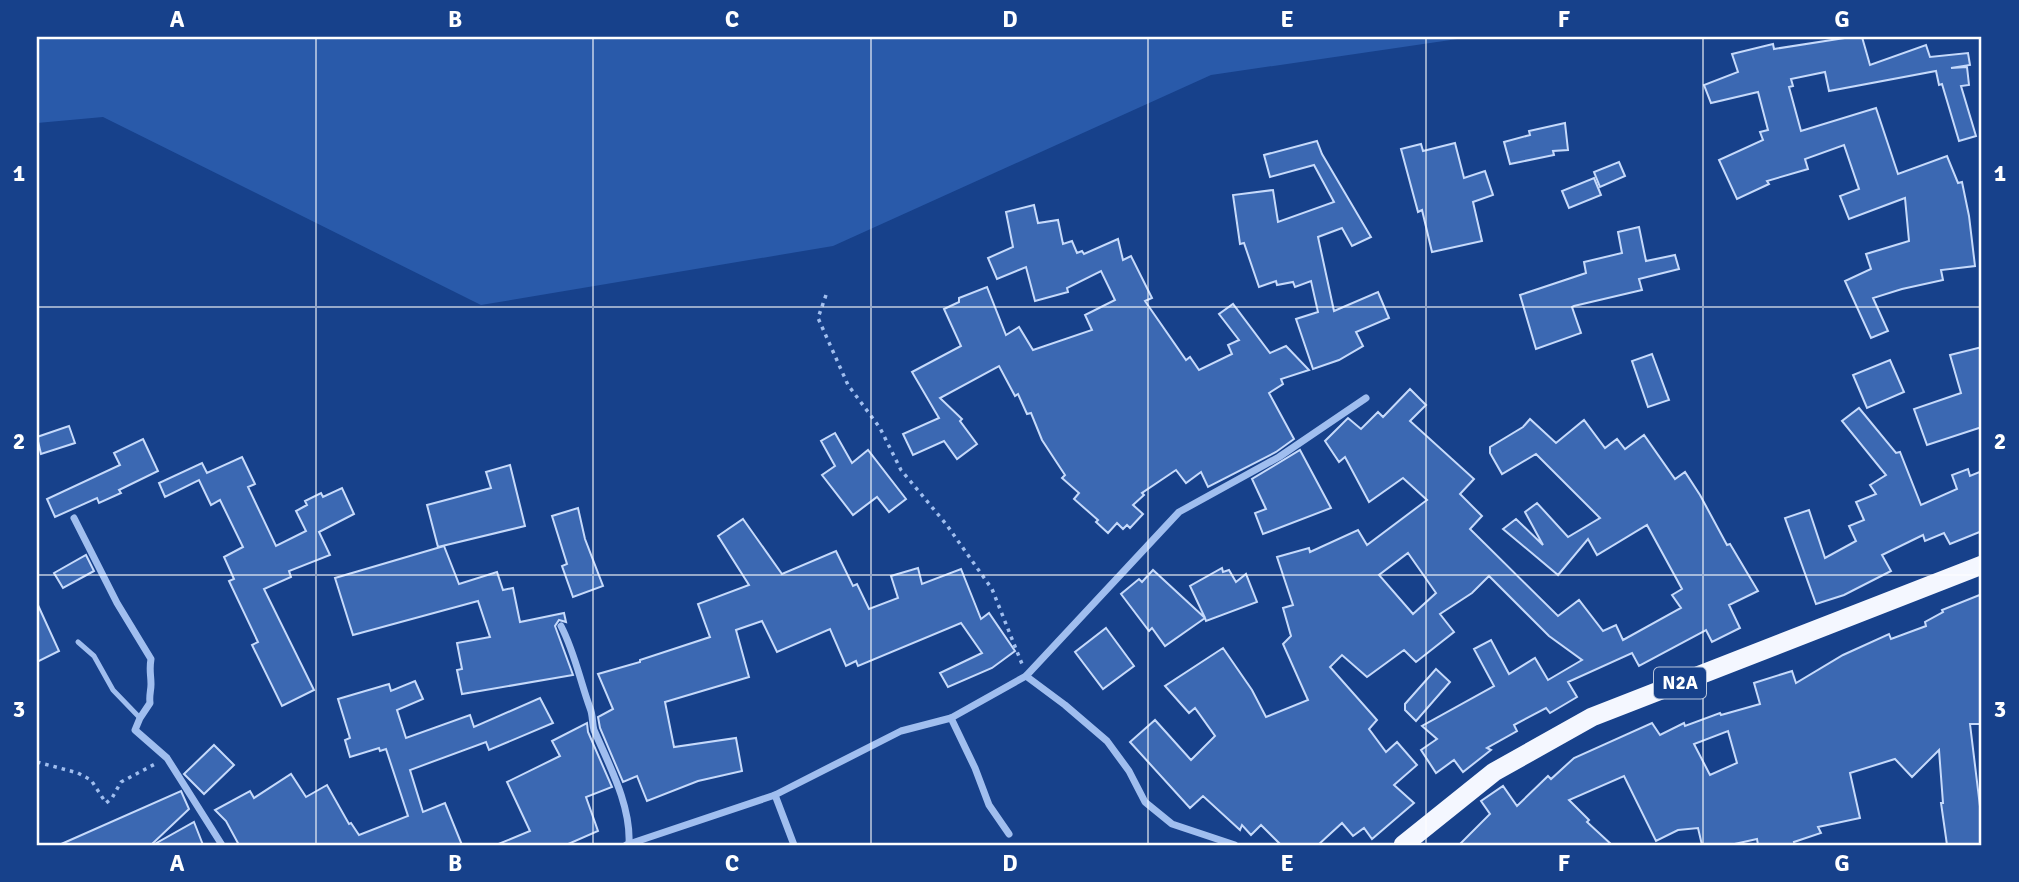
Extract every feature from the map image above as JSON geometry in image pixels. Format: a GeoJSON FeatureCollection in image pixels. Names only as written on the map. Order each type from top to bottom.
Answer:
{"type":"FeatureCollection","features":[{"type":"Feature","properties":{"kind":"highway","name":"N2A"},"geometry":{"type":"LineString","coordinates":[[1402,845],[1494,772],[1592,718],[1982,565]]}},
{"type":"Feature","properties":{"kind":"street"},"geometry":{"type":"LineString","coordinates":[[561,626],[576,659],[592,711],[593,727],[603,746],[628,816],[628,845],[775,795],[901,731],[950,718],[1026,676],[1179,512],[1279,457],[1366,398]]}},
{"type":"Feature","properties":{"kind":"street"},"geometry":{"type":"LineString","coordinates":[[75,518],[117,603],[151,659],[150,703],[135,730],[167,758],[222,845]]}},
{"type":"Feature","properties":{"kind":"street"},"geometry":{"type":"LineString","coordinates":[[1026,676],[1066,705],[1107,741],[1129,771],[1145,802],[1172,824],[1235,845]]}},
{"type":"Feature","properties":{"kind":"street"},"geometry":{"type":"LineString","coordinates":[[950,718],[975,768],[989,805],[1009,834]]}},
{"type":"Feature","properties":{"kind":"street"},"geometry":{"type":"LineString","coordinates":[[775,795],[793,845]]}},
{"type":"Feature","properties":{"kind":"lane"},"geometry":{"type":"LineString","coordinates":[[78,642],[94,656],[113,691],[140,718]]}},
{"type":"Feature","properties":{"kind":"path"},"geometry":{"type":"LineString","coordinates":[[826,295],[818,318],[848,385],[880,428],[901,470],[946,524],[992,589],[1026,676]]}},
{"type":"Feature","properties":{"kind":"path"},"geometry":{"type":"LineString","coordinates":[[37,762],[78,773],[91,780],[106,803],[121,782],[167,758]]}},
{"type":"Feature","properties":{"kind":"shaded area"},"geometry":{"type":"Polygon","coordinates":[[[37,37],[1471,37],[1211,75],[833,246],[481,305],[103,117],[37,123],[37,37]]]}},
{"type":"Feature","properties":{"kind":"building"},"geometry":{"type":"Polygon","coordinates":[[[1862,37],[1870,65],[1926,45],[1930,57],[1968,53],[1970,65],[1951,68],[1967,67],[1969,85],[1961,86],[1976,136],[1959,141],[1936,71],[1829,91],[1825,72],[1791,79],[1793,86],[1789,87],[1801,131],[1876,108],[1898,174],[1947,156],[1958,183],[1962,182],[1975,266],[1941,270],[1943,280],[1873,298],[1888,331],[1871,338],[1845,281],[1871,269],[1866,254],[1909,241],[1905,198],[1849,219],[1840,196],[1859,189],[1844,145],[1805,159],[1808,169],[1767,181],[1769,184],[1737,199],[1719,160],[1763,140],[1760,132],[1768,130],[1758,92],[1711,103],[1704,85],[1738,72],[1732,54],[1773,44],[1774,49],[1862,37]]]}},
{"type":"Feature","properties":{"kind":"building"},"geometry":{"type":"Polygon","coordinates":[[[1565,123],[1568,150],[1553,151],[1554,155],[1510,164],[1504,142],[1530,135],[1529,131],[1565,123]]]}},
{"type":"Feature","properties":{"kind":"building"},"geometry":{"type":"Polygon","coordinates":[[[1317,141],[1371,237],[1352,246],[1342,228],[1318,237],[1334,311],[1378,292],[1389,318],[1356,332],[1363,346],[1339,360],[1313,369],[1296,319],[1318,312],[1311,281],[1295,287],[1293,282],[1277,285],[1276,281],[1259,287],[1244,243],[1240,244],[1233,195],[1273,190],[1278,222],[1334,202],[1314,165],[1270,177],[1264,155],[1317,141]]]}},
{"type":"Feature","properties":{"kind":"building"},"geometry":{"type":"Polygon","coordinates":[[[1455,143],[1464,178],[1485,171],[1493,195],[1473,202],[1482,241],[1432,252],[1422,210],[1418,212],[1401,149],[1421,144],[1423,151],[1455,143]]]}},
{"type":"Feature","properties":{"kind":"building"},"geometry":{"type":"Polygon","coordinates":[[[1619,162],[1625,176],[1600,187],[1594,172],[1619,162]]]}},
{"type":"Feature","properties":{"kind":"building"},"geometry":{"type":"Polygon","coordinates":[[[1594,178],[1601,195],[1569,208],[1562,191],[1594,178]]]}},
{"type":"Feature","properties":{"kind":"building"},"geometry":{"type":"Polygon","coordinates":[[[1034,205],[1038,223],[1058,220],[1063,244],[1072,241],[1077,253],[1082,251],[1084,254],[1118,239],[1123,260],[1131,256],[1152,298],[1145,301],[1186,360],[1190,357],[1199,370],[1232,354],[1228,345],[1239,340],[1219,314],[1233,304],[1270,353],[1286,346],[1309,370],[1281,379],[1283,384],[1269,393],[1294,439],[1276,452],[1208,487],[1201,472],[1186,483],[1176,470],[1142,493],[1144,495],[1133,505],[1143,514],[1130,528],[1127,525],[1123,529],[1117,523],[1108,533],[1096,522],[1098,520],[1074,499],[1079,493],[1062,478],[1065,475],[1042,440],[1031,413],[1027,414],[1018,394],[1015,396],[999,366],[940,398],[962,419],[960,421],[977,444],[957,459],[944,441],[913,455],[903,434],[939,418],[912,372],[961,346],[944,309],[959,302],[959,298],[987,287],[1006,335],[1019,327],[1033,350],[1092,330],[1085,315],[1115,300],[1101,271],[1067,288],[1068,292],[1035,301],[1026,267],[997,279],[988,258],[1013,247],[1006,212],[1034,205]]]}},
{"type":"Feature","properties":{"kind":"building"},"geometry":{"type":"Polygon","coordinates":[[[1639,227],[1646,261],[1675,255],[1679,269],[1639,279],[1642,290],[1572,307],[1581,333],[1536,349],[1520,295],[1586,273],[1584,262],[1622,253],[1618,232],[1639,227]]]}},
{"type":"Feature","properties":{"kind":"building"},"geometry":{"type":"Polygon","coordinates":[[[1982,347],[1982,427],[1927,445],[1914,409],[1961,393],[1950,355],[1982,347]]]}},
{"type":"Feature","properties":{"kind":"building"},"geometry":{"type":"Polygon","coordinates":[[[1652,354],[1669,400],[1648,407],[1632,361],[1652,354]]]}},
{"type":"Feature","properties":{"kind":"building"},"geometry":{"type":"Polygon","coordinates":[[[1890,360],[1904,392],[1867,408],[1853,375],[1890,360]]]}},
{"type":"Feature","properties":{"kind":"building"},"geometry":{"type":"Polygon","coordinates":[[[1410,389],[1426,405],[1410,421],[1474,479],[1460,494],[1482,516],[1470,529],[1558,616],[1579,600],[1603,631],[1616,625],[1623,640],[1681,608],[1672,595],[1682,589],[1647,525],[1597,555],[1588,539],[1558,575],[1503,529],[1516,519],[1543,545],[1525,512],[1537,503],[1568,537],[1600,518],[1536,454],[1502,474],[1490,453],[1490,447],[1523,427],[1530,419],[1556,443],[1584,420],[1605,448],[1617,439],[1625,449],[1644,435],[1675,479],[1685,472],[1727,545],[1730,544],[1758,591],[1729,605],[1740,628],[1712,642],[1706,630],[1639,666],[1632,653],[1568,682],[1577,697],[1550,713],[1546,708],[1514,725],[1517,731],[1487,748],[1491,750],[1463,772],[1454,760],[1436,773],[1421,750],[1437,739],[1422,726],[1494,686],[1474,649],[1491,640],[1509,674],[1535,658],[1548,680],[1582,660],[1549,636],[1489,576],[1472,593],[1440,614],[1454,632],[1416,662],[1404,650],[1367,677],[1342,655],[1330,667],[1377,720],[1369,729],[1386,752],[1397,742],[1417,765],[1394,785],[1414,803],[1372,839],[1364,828],[1353,836],[1342,823],[1318,845],[1281,845],[1261,825],[1251,835],[1242,825],[1240,830],[1203,796],[1190,808],[1130,742],[1155,720],[1191,760],[1215,736],[1195,708],[1189,713],[1165,686],[1223,648],[1252,690],[1266,717],[1308,700],[1283,644],[1291,636],[1283,608],[1293,605],[1277,557],[1309,548],[1310,552],[1358,530],[1367,545],[1427,500],[1403,478],[1369,502],[1345,457],[1339,462],[1325,441],[1348,418],[1361,429],[1378,412],[1383,417],[1410,389]],[[1408,553],[1379,575],[1413,614],[1436,593],[1408,553]]]}},
{"type":"Feature","properties":{"kind":"building"},"geometry":{"type":"Polygon","coordinates":[[[1859,408],[1896,453],[1900,452],[1921,505],[1957,489],[1952,475],[1968,469],[1970,476],[1982,471],[1982,531],[1950,544],[1944,533],[1925,541],[1923,535],[1882,555],[1891,571],[1844,595],[1816,604],[1785,518],[1809,510],[1825,558],[1856,541],[1849,526],[1864,520],[1856,502],[1876,494],[1870,485],[1886,475],[1842,421],[1859,408]]]}},
{"type":"Feature","properties":{"kind":"building"},"geometry":{"type":"Polygon","coordinates":[[[69,426],[75,443],[41,454],[37,437],[69,426]]]}},
{"type":"Feature","properties":{"kind":"building"},"geometry":{"type":"Polygon","coordinates":[[[835,433],[852,463],[868,450],[906,499],[889,512],[877,497],[853,515],[822,475],[835,466],[821,441],[835,433]]]}},
{"type":"Feature","properties":{"kind":"building"},"geometry":{"type":"Polygon","coordinates":[[[143,439],[158,471],[99,503],[97,498],[55,517],[47,499],[120,465],[114,453],[143,439]]]}},
{"type":"Feature","properties":{"kind":"building"},"geometry":{"type":"Polygon","coordinates":[[[1300,450],[1331,508],[1263,534],[1255,513],[1266,509],[1252,479],[1300,450]]]}},
{"type":"Feature","properties":{"kind":"building"},"geometry":{"type":"Polygon","coordinates":[[[242,457],[255,484],[248,487],[276,546],[306,531],[296,511],[307,505],[305,501],[321,493],[323,497],[342,488],[354,514],[319,532],[330,555],[289,571],[291,577],[264,589],[314,690],[282,706],[252,645],[258,642],[229,581],[234,579],[224,557],[243,547],[220,500],[211,505],[199,480],[165,497],[159,483],[202,463],[207,473],[242,457]]]}},
{"type":"Feature","properties":{"kind":"building"},"geometry":{"type":"Polygon","coordinates":[[[510,465],[525,526],[438,547],[427,505],[491,488],[486,472],[510,465]]]}},
{"type":"Feature","properties":{"kind":"building"},"geometry":{"type":"Polygon","coordinates":[[[578,508],[585,539],[603,586],[573,597],[562,566],[567,564],[552,516],[578,508]]]}},
{"type":"Feature","properties":{"kind":"building"},"geometry":{"type":"Polygon","coordinates":[[[743,519],[782,574],[836,551],[853,586],[857,584],[869,609],[898,598],[891,576],[918,568],[922,584],[961,569],[981,619],[989,613],[1015,651],[992,668],[948,687],[940,673],[982,653],[961,623],[858,666],[856,661],[846,666],[830,629],[777,652],[762,621],[736,630],[749,677],[665,702],[674,747],[736,738],[742,771],[698,781],[647,801],[637,776],[623,782],[600,728],[598,717],[613,709],[598,674],[710,637],[698,604],[749,585],[718,536],[743,519]]]}},
{"type":"Feature","properties":{"kind":"building"},"geometry":{"type":"Polygon","coordinates":[[[444,546],[459,584],[497,572],[503,590],[513,588],[520,622],[564,613],[566,622],[559,620],[555,626],[573,675],[462,694],[457,670],[462,669],[457,643],[490,637],[478,601],[353,635],[335,578],[444,546]]]}},
{"type":"Feature","properties":{"kind":"building"},"geometry":{"type":"Polygon","coordinates":[[[86,555],[94,571],[63,588],[54,573],[86,555]]]}},
{"type":"Feature","properties":{"kind":"building"},"geometry":{"type":"Polygon","coordinates":[[[1222,568],[1223,572],[1229,570],[1236,582],[1246,574],[1257,602],[1206,621],[1190,586],[1222,568]]]}},
{"type":"Feature","properties":{"kind":"building"},"geometry":{"type":"Polygon","coordinates":[[[1153,570],[1205,618],[1165,646],[1152,628],[1149,631],[1121,594],[1139,579],[1142,582],[1153,570]]]}},
{"type":"Feature","properties":{"kind":"building"},"geometry":{"type":"Polygon","coordinates":[[[1982,594],[1982,724],[1970,724],[1982,823],[1982,845],[1947,845],[1941,803],[1939,750],[1912,777],[1895,759],[1850,773],[1860,818],[1818,827],[1821,833],[1794,842],[1795,845],[1758,845],[1757,839],[1730,845],[1702,845],[1698,828],[1678,830],[1656,841],[1624,776],[1569,800],[1589,820],[1587,822],[1612,845],[1459,845],[1490,814],[1481,801],[1503,786],[1517,806],[1548,776],[1551,779],[1574,758],[1652,723],[1660,735],[1684,723],[1685,726],[1720,713],[1721,715],[1760,704],[1754,683],[1792,671],[1796,683],[1843,655],[1889,634],[1891,639],[1926,626],[1925,622],[1943,612],[1942,610],[1982,594]],[[1728,731],[1694,744],[1710,775],[1737,763],[1728,731]]]}},
{"type":"Feature","properties":{"kind":"building"},"geometry":{"type":"Polygon","coordinates":[[[37,603],[59,651],[37,662],[37,603]]]}},
{"type":"Feature","properties":{"kind":"building"},"geometry":{"type":"Polygon","coordinates":[[[1106,628],[1134,666],[1103,689],[1075,652],[1106,628]]]}},
{"type":"Feature","properties":{"kind":"building"},"geometry":{"type":"Polygon","coordinates":[[[1436,669],[1450,682],[1416,721],[1405,710],[1405,704],[1436,669]]]}},
{"type":"Feature","properties":{"kind":"building"},"geometry":{"type":"Polygon","coordinates":[[[415,681],[423,699],[397,710],[406,738],[470,715],[474,727],[540,698],[553,723],[489,750],[486,742],[410,770],[423,812],[445,803],[462,845],[239,845],[226,821],[215,810],[250,791],[254,798],[291,774],[306,797],[327,785],[349,824],[351,823],[359,835],[408,816],[386,749],[380,751],[379,748],[350,757],[345,740],[350,738],[338,699],[389,684],[391,691],[415,681]]]}},
{"type":"Feature","properties":{"kind":"building"},"geometry":{"type":"Polygon","coordinates":[[[587,723],[588,732],[612,787],[586,797],[598,831],[566,845],[496,845],[530,831],[507,782],[560,756],[552,741],[587,723]]]}},
{"type":"Feature","properties":{"kind":"building"},"geometry":{"type":"Polygon","coordinates":[[[214,745],[234,765],[204,794],[184,774],[214,745]]]}},
{"type":"Feature","properties":{"kind":"building"},"geometry":{"type":"Polygon","coordinates":[[[181,791],[189,809],[151,845],[59,845],[181,791]]]}},
{"type":"Feature","properties":{"kind":"building"},"geometry":{"type":"Polygon","coordinates":[[[194,822],[203,845],[153,845],[194,822]]]}}]}
